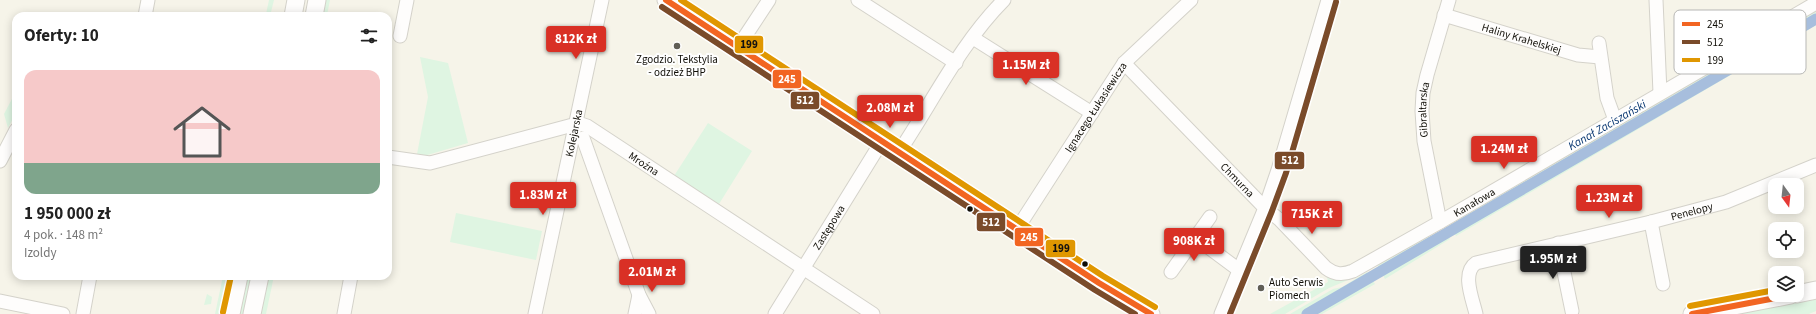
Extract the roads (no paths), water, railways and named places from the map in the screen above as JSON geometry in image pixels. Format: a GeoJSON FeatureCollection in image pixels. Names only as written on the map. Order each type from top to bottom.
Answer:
{"type":"FeatureCollection","features":[{"type":"Feature","properties":{"kind":"main road"},"geometry":{"type":"LineString","coordinates":[[294,12],[296,0]]}},
{"type":"Feature","properties":{"kind":"main road"},"geometry":{"type":"LineString","coordinates":[[315,12],[317,0]]}},
{"type":"Feature","properties":{"kind":"main road"},"geometry":{"type":"LineString","coordinates":[[666,0],[1099,283],[1151,314]]}},
{"type":"Feature","properties":{"kind":"main road"},"geometry":{"type":"LineString","coordinates":[[231,314],[238,280]]}},
{"type":"Feature","properties":{"kind":"main road"},"geometry":{"type":"LineString","coordinates":[[252,314],[259,280]]}},
{"type":"Feature","properties":{"kind":"main road"},"geometry":{"type":"LineString","coordinates":[[1804,293],[1816,290]]}},
{"type":"Feature","properties":{"kind":"main road"},"geometry":{"type":"LineString","coordinates":[[1692,314],[1768,299]]}},
{"type":"Feature","properties":{"kind":"street"},"geometry":{"type":"LineString","coordinates":[[146,12],[148,0]]}},
{"type":"Feature","properties":{"kind":"street"},"geometry":{"type":"LineString","coordinates":[[400,36],[407,0]]}},
{"type":"Feature","properties":{"kind":"street","name":"Kolejarska"},"geometry":{"type":"LineString","coordinates":[[535,314],[602,0]]}},
{"type":"Feature","properties":{"kind":"street"},"geometry":{"type":"LineString","coordinates":[[738,47],[769,0]]}},
{"type":"Feature","properties":{"kind":"street"},"geometry":{"type":"LineString","coordinates":[[858,0],[956,63]]}},
{"type":"Feature","properties":{"kind":"street","name":"Ignacego Łukasiewicza"},"geometry":{"type":"LineString","coordinates":[[1017,229],[1124,63],[1191,0]]}},
{"type":"Feature","properties":{"kind":"street"},"geometry":{"type":"LineString","coordinates":[[1221,314],[1265,208],[1278,170],[1328,0]]}},
{"type":"Feature","properties":{"kind":"street","name":"Gibraltarska"},"geometry":{"type":"LineString","coordinates":[[1440,222],[1424,141],[1422,111],[1423,93],[1427,75],[1449,0]]}},
{"type":"Feature","properties":{"kind":"street"},"geometry":{"type":"LineString","coordinates":[[1656,0],[1660,94]]}},
{"type":"Feature","properties":{"kind":"street"},"geometry":{"type":"LineString","coordinates":[[899,152],[997,2]]}},
{"type":"Feature","properties":{"kind":"street","name":"Kanałowa"},"geometry":{"type":"LineString","coordinates":[[1804,10],[1816,3]]}},
{"type":"Feature","properties":{"kind":"street","name":"Haliny Krahelskiej"},"geometry":{"type":"LineString","coordinates":[[1444,16],[1578,55],[1600,57]]}},
{"type":"Feature","properties":{"kind":"street"},"geometry":{"type":"LineString","coordinates":[[973,38],[1092,113]]}},
{"type":"Feature","properties":{"kind":"street"},"geometry":{"type":"LineString","coordinates":[[1599,43],[1607,98],[1615,120]]}},
{"type":"Feature","properties":{"kind":"street","name":"Chmurna"},"geometry":{"type":"LineString","coordinates":[[1124,63],[1265,208],[1280,220],[1330,271],[1341,274],[1348,273],[1360,267]]}},
{"type":"Feature","properties":{"kind":"street","name":"Kanałowa"},"geometry":{"type":"LineString","coordinates":[[1360,267],[1694,74]]}},
{"type":"Feature","properties":{"kind":"street"},"geometry":{"type":"LineString","coordinates":[[392,158],[430,163],[576,124]]}},
{"type":"Feature","properties":{"kind":"street","name":"Mroźna"},"geometry":{"type":"LineString","coordinates":[[576,124],[587,126],[872,314]]}},
{"type":"Feature","properties":{"kind":"street"},"geometry":{"type":"LineString","coordinates":[[0,162],[12,138]]}},
{"type":"Feature","properties":{"kind":"street"},"geometry":{"type":"LineString","coordinates":[[583,138],[639,295],[649,314]]}},
{"type":"Feature","properties":{"kind":"street","name":"Zastępowa"},"geometry":{"type":"LineString","coordinates":[[775,314],[882,141]]}},
{"type":"Feature","properties":{"kind":"street","name":"Penelopy"},"geometry":{"type":"LineString","coordinates":[[1476,314],[1469,271],[1473,265],[1480,261],[1650,222],[1726,202],[1816,165]]}},
{"type":"Feature","properties":{"kind":"street"},"geometry":{"type":"LineString","coordinates":[[1171,272],[1210,217]]}},
{"type":"Feature","properties":{"kind":"street"},"geometry":{"type":"LineString","coordinates":[[1650,222],[1663,284]]}},
{"type":"Feature","properties":{"kind":"street"},"geometry":{"type":"LineString","coordinates":[[1196,238],[1239,270]]}},
{"type":"Feature","properties":{"kind":"street"},"geometry":{"type":"LineString","coordinates":[[1558,243],[1572,311]]}},
{"type":"Feature","properties":{"kind":"street"},"geometry":{"type":"LineString","coordinates":[[83,314],[89,280]]}},
{"type":"Feature","properties":{"kind":"street"},"geometry":{"type":"LineString","coordinates":[[344,314],[350,280]]}},
{"type":"Feature","properties":{"kind":"street"},"geometry":{"type":"LineString","coordinates":[[635,314],[639,295]]}},
{"type":"Feature","properties":{"kind":"street"},"geometry":{"type":"LineString","coordinates":[[0,301],[63,314]]}},
{"type":"Feature","properties":{"kind":"waterway","name":"Kanał Zaciszański"},"geometry":{"type":"LineString","coordinates":[[1806,25],[1816,19]]}},
{"type":"Feature","properties":{"kind":"waterway","name":"Kanał Zaciszański"},"geometry":{"type":"LineString","coordinates":[[1307,314],[1721,74]]}},
{"type":"Feature","properties":{"kind":"place","name":"Zgodzio. Tekstylia - odzież BHP"},"geometry":{"type":"Point","coordinates":[677,46]}},
{"type":"Feature","properties":{"kind":"place","name":"Auto Serwis Piomech"},"geometry":{"type":"Point","coordinates":[1261,288]}}]}
